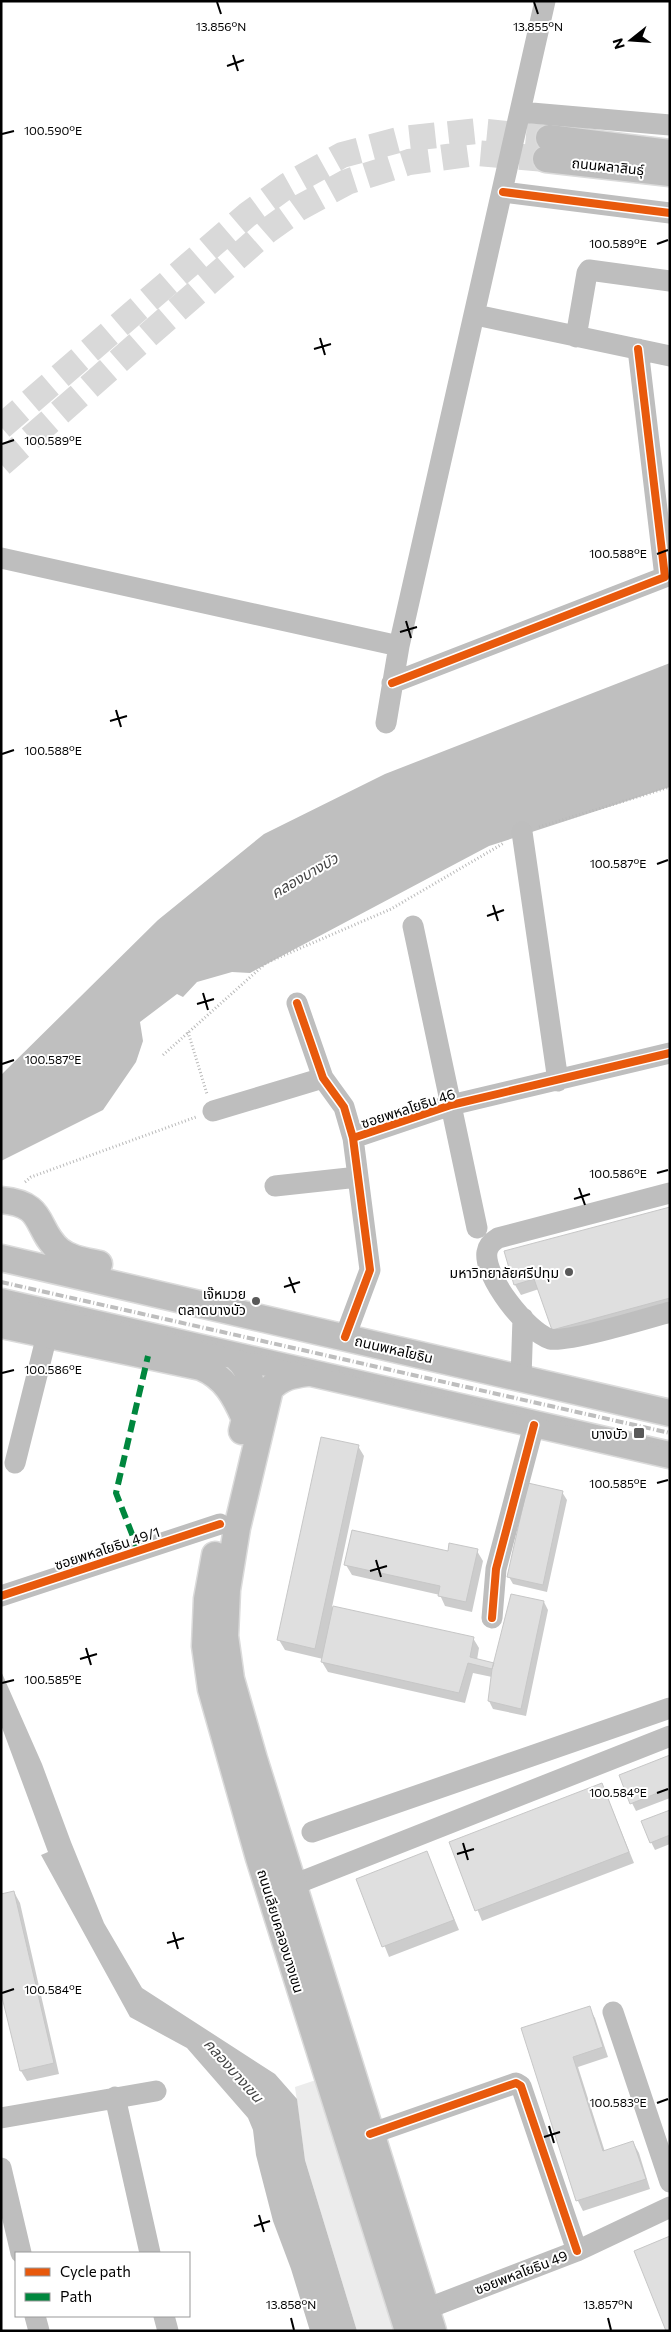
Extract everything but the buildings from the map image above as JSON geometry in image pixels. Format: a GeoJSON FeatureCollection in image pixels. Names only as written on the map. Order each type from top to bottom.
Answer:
{"type":"FeatureCollection","features":[{"type":"Feature","properties":{"kind":"main road","name":"ถนนผลาสินธุ์"},"geometry":{"type":"LineString","coordinates":[[670,152],[548,149],[670,172]]}},
{"type":"Feature","properties":{"kind":"main road"},"geometry":{"type":"LineString","coordinates":[[2,1200],[23,1205],[33,1210],[40,1218],[52,1241],[68,1256],[273,1304],[289,1310],[314,1330]]}},
{"type":"Feature","properties":{"kind":"main road","name":"ถนนพหลโยธิน"},"geometry":{"type":"LineString","coordinates":[[1,1258],[670,1412]]}},
{"type":"Feature","properties":{"kind":"main road"},"geometry":{"type":"LineString","coordinates":[[1,1302],[670,1456]]}},
{"type":"Feature","properties":{"kind":"main road"},"geometry":{"type":"LineString","coordinates":[[1,1325],[200,1367],[214,1373],[226,1385],[237,1400],[245,1419]]}},
{"type":"Feature","properties":{"kind":"main road"},"geometry":{"type":"LineString","coordinates":[[229,1526],[251,1386],[250,1375],[244,1364],[236,1357]]}},
{"type":"Feature","properties":{"kind":"main road"},"geometry":{"type":"LineString","coordinates":[[229,1526],[270,1389],[287,1376],[307,1373]]}},
{"type":"Feature","properties":{"kind":"main road","name":"ถนนเลียบคลองบางเขน"},"geometry":{"type":"LineString","coordinates":[[229,1526],[224,1556],[207,1599],[205,1646],[211,1689],[258,1858],[408,2331]]}},
{"type":"Feature","properties":{"kind":"main road","name":"ถนนเลียบคลองบางเขน"},"geometry":{"type":"LineString","coordinates":[[224,1556],[227,1590],[225,1636],[231,1679],[370,2134],[430,2320]]}},
{"type":"Feature","properties":{"kind":"street"},"geometry":{"type":"LineString","coordinates":[[386,723],[399,646],[476,315],[545,1]]}},
{"type":"Feature","properties":{"kind":"street"},"geometry":{"type":"LineString","coordinates":[[520,112],[670,125]]}},
{"type":"Feature","properties":{"kind":"street"},"geometry":{"type":"LineString","coordinates":[[503,192],[670,213]]}},
{"type":"Feature","properties":{"kind":"street"},"geometry":{"type":"LineString","coordinates":[[576,337],[589,270],[670,281]]}},
{"type":"Feature","properties":{"kind":"street"},"geometry":{"type":"LineString","coordinates":[[476,315],[670,356]]}},
{"type":"Feature","properties":{"kind":"street"},"geometry":{"type":"LineString","coordinates":[[392,683],[665,577],[638,349]]}},
{"type":"Feature","properties":{"kind":"street"},"geometry":{"type":"LineString","coordinates":[[1,558],[399,646]]}},
{"type":"Feature","properties":{"kind":"street"},"geometry":{"type":"LineString","coordinates":[[522,832],[558,1081]]}},
{"type":"Feature","properties":{"kind":"street"},"geometry":{"type":"LineString","coordinates":[[413,926],[477,1228]]}},
{"type":"Feature","properties":{"kind":"street"},"geometry":{"type":"LineString","coordinates":[[297,1003],[323,1078],[344,1107],[353,1138]]}},
{"type":"Feature","properties":{"kind":"street","name":"ซอยพหลโยธิน 46"},"geometry":{"type":"LineString","coordinates":[[345,1337],[370,1270],[353,1138],[451,1105],[670,1053]]}},
{"type":"Feature","properties":{"kind":"street"},"geometry":{"type":"LineString","coordinates":[[213,1111],[323,1078]]}},
{"type":"Feature","properties":{"kind":"street"},"geometry":{"type":"LineString","coordinates":[[275,1186],[358,1177]]}},
{"type":"Feature","properties":{"kind":"street"},"geometry":{"type":"LineString","coordinates":[[670,1193],[498,1238],[490,1243],[486,1252],[492,1277],[501,1294],[523,1318],[550,1339],[571,1338],[670,1312]]}},
{"type":"Feature","properties":{"kind":"street"},"geometry":{"type":"LineString","coordinates":[[521,1378],[523,1318]]}},
{"type":"Feature","properties":{"kind":"street"},"geometry":{"type":"LineString","coordinates":[[14,1463],[47,1334]]}},
{"type":"Feature","properties":{"kind":"street"},"geometry":{"type":"LineString","coordinates":[[492,1618],[496,1569],[534,1425]]}},
{"type":"Feature","properties":{"kind":"street","name":"ซอยพหลโยธิน 49/1"},"geometry":{"type":"LineString","coordinates":[[2,1596],[229,1526]]}},
{"type":"Feature","properties":{"kind":"street"},"geometry":{"type":"LineString","coordinates":[[312,1832],[670,1708]]}},
{"type":"Feature","properties":{"kind":"street"},"geometry":{"type":"LineString","coordinates":[[293,1885],[670,1736]]}},
{"type":"Feature","properties":{"kind":"street"},"geometry":{"type":"LineString","coordinates":[[613,2012],[670,2182]]}},
{"type":"Feature","properties":{"kind":"street"},"geometry":{"type":"LineString","coordinates":[[370,2134],[516,2083],[521,2086],[577,2251]]}},
{"type":"Feature","properties":{"kind":"street"},"geometry":{"type":"LineString","coordinates":[[1,2118],[156,2090]]}},
{"type":"Feature","properties":{"kind":"street"},"geometry":{"type":"LineString","coordinates":[[116,2097],[150,2252]]}},
{"type":"Feature","properties":{"kind":"street"},"geometry":{"type":"LineString","coordinates":[[1,2168],[21,2252]]}},
{"type":"Feature","properties":{"kind":"street","name":"ซอยพหลโยธิน 49"},"geometry":{"type":"LineString","coordinates":[[430,2320],[670,2207]]}},
{"type":"Feature","properties":{"kind":"street"},"geometry":{"type":"LineString","coordinates":[[35,2317],[39,2331]]}},
{"type":"Feature","properties":{"kind":"street"},"geometry":{"type":"LineString","coordinates":[[164,2317],[168,2331]]}},
{"type":"Feature","properties":{"kind":"path"},"geometry":{"type":"LineString","coordinates":[[163,1055],[266,963],[391,909],[522,832],[670,787]]}},
{"type":"Feature","properties":{"kind":"path"},"geometry":{"type":"LineString","coordinates":[[2,1200],[31,1177],[213,1111],[188,1032]]}},
{"type":"Feature","properties":{"kind":"shaded area"},"geometry":{"type":"Polygon","coordinates":[[[316,2080],[399,2331],[357,2331],[305,2160],[295,2087],[316,2080]]]}},
{"type":"Feature","properties":{"kind":"water","name":"คลองบางบัว"},"geometry":{"type":"Polygon","coordinates":[[[670,663],[670,787],[489,846],[250,973],[232,972],[197,982],[183,997],[177,994],[140,1022],[143,1041],[136,1062],[103,1110],[1,1161],[1,1075],[158,920],[264,834],[385,774],[670,663]]]}},
{"type":"Feature","properties":{"kind":"water","name":"คลองบางเขน"},"geometry":{"type":"Polygon","coordinates":[[[1,1671],[42,1764],[104,1923],[142,1988],[275,2074],[297,2099],[305,2160],[357,2331],[310,2331],[291,2269],[273,2221],[256,2155],[253,2130],[248,2118],[187,2048],[130,2017],[41,1855],[48,1852],[1,1725],[1,1671]]]}},
{"type":"Feature","properties":{"kind":"tunnel"},"geometry":{"type":"LineString","coordinates":[[1,427],[247,215],[288,185],[342,155],[402,139],[477,131],[549,138]]}},
{"type":"Feature","properties":{"kind":"tunnel"},"geometry":{"type":"LineString","coordinates":[[1,464],[267,231],[299,208],[347,182],[409,162],[476,153],[546,159]]}},
{"type":"Feature","properties":{"kind":"railway"},"geometry":{"type":"LineString","coordinates":[[1,1282],[670,1433]]}},
{"type":"Feature","properties":{"kind":"railway"},"geometry":{"type":"LineString","coordinates":[[1,1294],[670,1447]]}},
{"type":"Feature","properties":{"kind":"marked path"},"geometry":{"type":"LineString","coordinates":[[139,1552],[116,1493],[148,1356]]}},
{"type":"Feature","properties":{"kind":"cycle path"},"geometry":{"type":"LineString","coordinates":[[503,192],[670,213]]}},
{"type":"Feature","properties":{"kind":"cycle path"},"geometry":{"type":"LineString","coordinates":[[392,683],[665,577],[638,349]]}},
{"type":"Feature","properties":{"kind":"cycle path"},"geometry":{"type":"LineString","coordinates":[[297,1003],[323,1078],[344,1107],[353,1138],[370,1270],[345,1337]]}},
{"type":"Feature","properties":{"kind":"cycle path"},"geometry":{"type":"LineString","coordinates":[[353,1138],[451,1105],[670,1053]]}},
{"type":"Feature","properties":{"kind":"cycle path"},"geometry":{"type":"LineString","coordinates":[[492,1618],[496,1569],[534,1425]]}},
{"type":"Feature","properties":{"kind":"cycle path"},"geometry":{"type":"LineString","coordinates":[[1,1596],[220,1524]]}},
{"type":"Feature","properties":{"kind":"cycle path"},"geometry":{"type":"LineString","coordinates":[[370,2134],[516,2083],[521,2086],[577,2251]]}},
{"type":"Feature","properties":{"kind":"place","name":"มหาวิทยาลัยศรีปทุม"},"geometry":{"type":"Point","coordinates":[569,1272]}},
{"type":"Feature","properties":{"kind":"place","name":"เจ๊หมวย ตลาดบางบัว"},"geometry":{"type":"Point","coordinates":[256,1301]}},
{"type":"Feature","properties":{"kind":"place","name":"บางบัว"},"geometry":{"type":"Point","coordinates":[639,1433]}}]}
